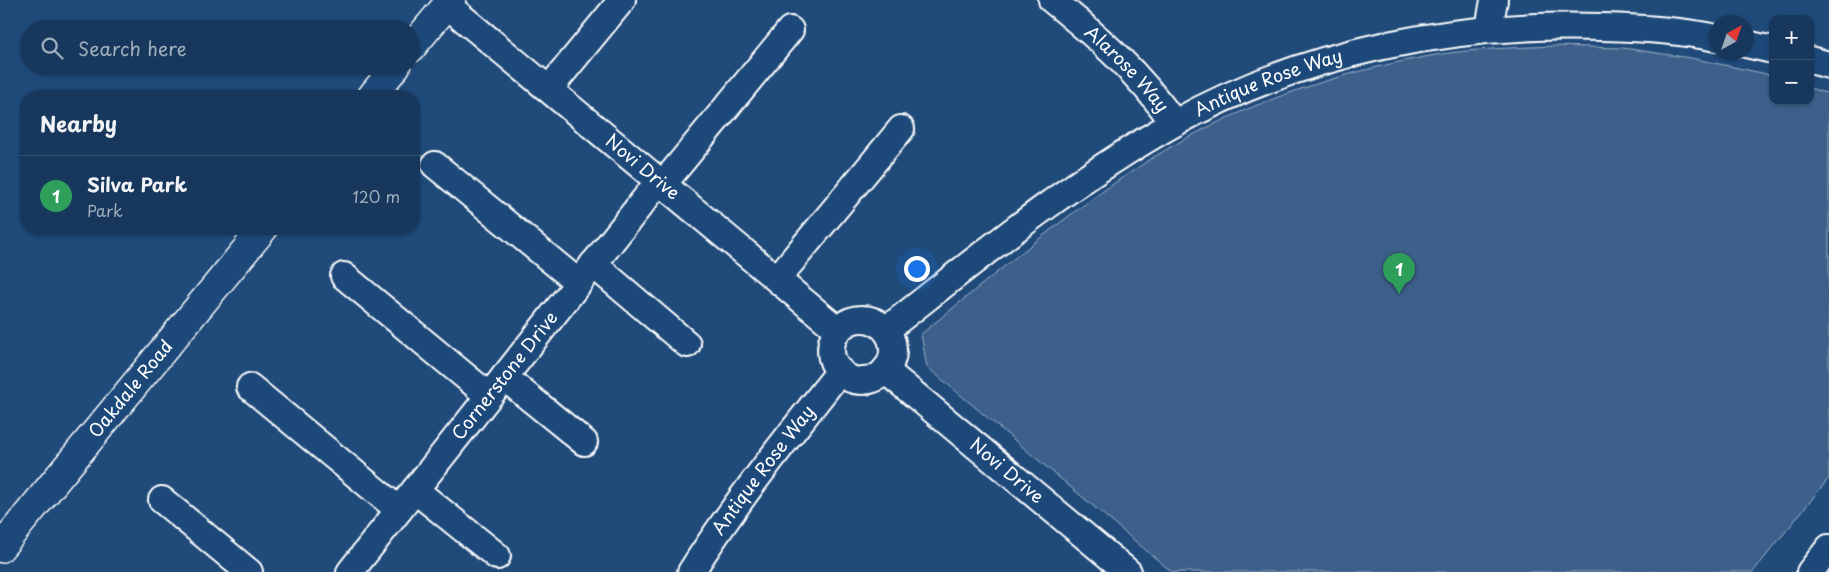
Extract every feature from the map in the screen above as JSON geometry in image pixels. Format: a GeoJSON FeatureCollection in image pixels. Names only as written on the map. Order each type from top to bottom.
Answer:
{"type":"FeatureCollection","features":[{"type":"Feature","properties":{"kind":"main road"},"geometry":{"type":"LineString","coordinates":[[420,37],[449,2]]}},
{"type":"Feature","properties":{"kind":"main road"},"geometry":{"type":"LineString","coordinates":[[377,90],[389,75]]}},
{"type":"Feature","properties":{"kind":"main road","name":"Oakdale Road"},"geometry":{"type":"LineString","coordinates":[[0,548],[257,235]]}},
{"type":"Feature","properties":{"kind":"street"},"geometry":{"type":"LineString","coordinates":[[549,89],[622,0]]}},
{"type":"Feature","properties":{"kind":"street","name":"Alarose Way"},"geometry":{"type":"LineString","coordinates":[[1052,0],[1120,58],[1156,98],[1174,123]]}},
{"type":"Feature","properties":{"kind":"street"},"geometry":{"type":"LineString","coordinates":[[1488,29],[1494,0]]}},
{"type":"Feature","properties":{"kind":"street","name":"Novi Drive"},"geometry":{"type":"LineString","coordinates":[[449,2],[549,89],[838,330]]}},
{"type":"Feature","properties":{"kind":"street","name":"Antique Rose Way"},"geometry":{"type":"LineString","coordinates":[[886,330],[965,268],[1112,161],[1174,123],[1276,77],[1346,55],[1416,39],[1488,29],[1548,25],[1640,28],[1709,37]]}},
{"type":"Feature","properties":{"kind":"street","name":"Cornerstone Drive"},"geometry":{"type":"LineString","coordinates":[[350,572],[586,274],[790,30]]}},
{"type":"Feature","properties":{"kind":"street"},"geometry":{"type":"LineString","coordinates":[[1754,46],[1769,49]]}},
{"type":"Feature","properties":{"kind":"street"},"geometry":{"type":"LineString","coordinates":[[1814,61],[1829,65]]}},
{"type":"Feature","properties":{"kind":"street"},"geometry":{"type":"LineString","coordinates":[[777,279],[901,130]]}},
{"type":"Feature","properties":{"kind":"street"},"geometry":{"type":"LineString","coordinates":[[435,165],[687,344]]}},
{"type":"Feature","properties":{"kind":"street"},"geometry":{"type":"LineString","coordinates":[[344,276],[497,386],[584,442]]}},
{"type":"Feature","properties":{"kind":"street"},"geometry":{"type":"LineString","coordinates":[[856,319],[878,323],[886,330],[893,350],[891,361],[885,370],[868,380],[848,377],[840,371],[834,362],[831,351],[832,340],[838,330],[846,323],[856,319]]}},
{"type":"Feature","properties":{"kind":"street","name":"Novi Drive"},"geometry":{"type":"LineString","coordinates":[[885,370],[1128,572]]}},
{"type":"Feature","properties":{"kind":"street","name":"Antique Rose Way"},"geometry":{"type":"LineString","coordinates":[[691,572],[721,525],[765,464],[840,371]]}},
{"type":"Feature","properties":{"kind":"street"},"geometry":{"type":"LineString","coordinates":[[250,387],[399,510]]}},
{"type":"Feature","properties":{"kind":"street"},"geometry":{"type":"LineString","coordinates":[[415,490],[497,556]]}},
{"type":"Feature","properties":{"kind":"street"},"geometry":{"type":"LineString","coordinates":[[162,500],[249,572]]}},
{"type":"Feature","properties":{"kind":"street"},"geometry":{"type":"LineString","coordinates":[[1810,572],[1829,548]]}},
{"type":"Feature","properties":{"kind":"shaded area"},"geometry":{"type":"Polygon","coordinates":[[[1554,46],[1623,48],[1691,58],[1769,75],[1769,105],[1814,105],[1814,89],[1829,94],[1829,478],[1753,572],[1172,572],[927,367],[921,334],[1032,244],[1090,201],[1149,160],[1180,142],[1245,110],[1349,74],[1419,58],[1486,49],[1554,46]]]}},
{"type":"Feature","properties":{"kind":"place","name":"Silva Park"},"geometry":{"type":"Point","coordinates":[1399,294]}}]}
